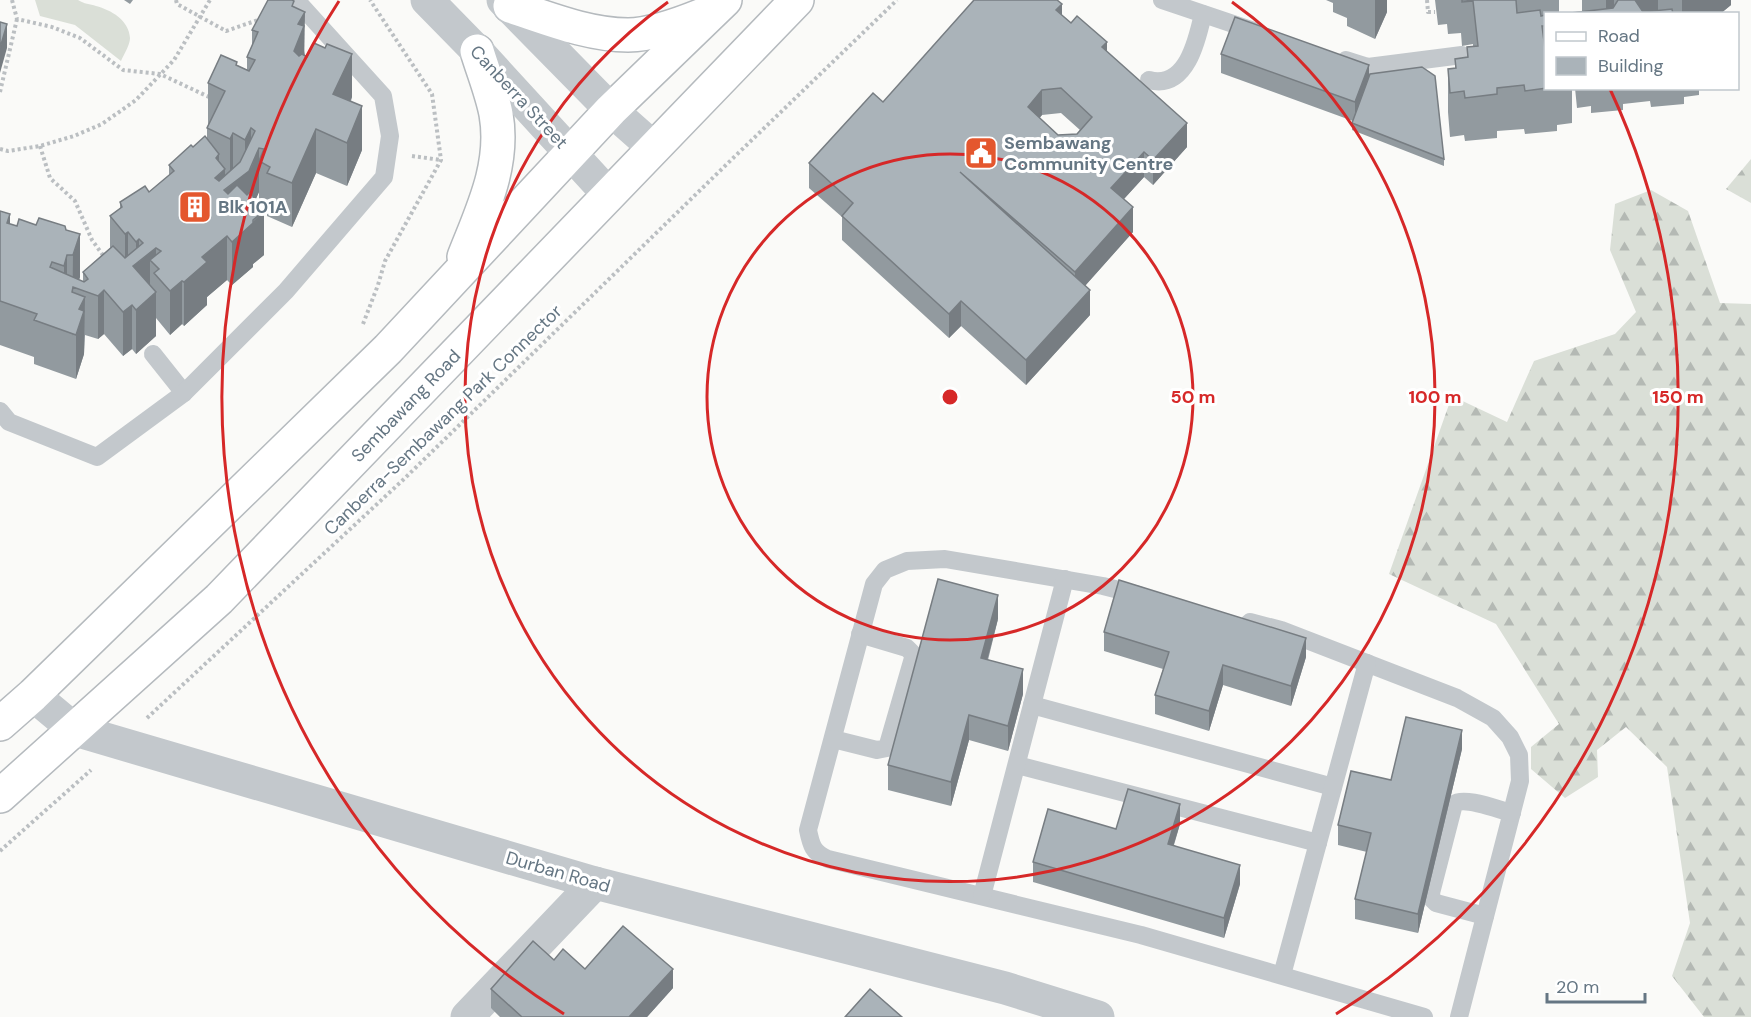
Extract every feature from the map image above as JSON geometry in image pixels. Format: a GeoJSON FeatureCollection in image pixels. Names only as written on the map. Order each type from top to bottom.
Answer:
{"type":"FeatureCollection","features":[{"type":"Feature","properties":{"kind":"main road","name":"Sembawang Road"},"geometry":{"type":"LineString","coordinates":[[0,796],[219,599],[797,0]]}},
{"type":"Feature","properties":{"kind":"main road"},"geometry":{"type":"LineString","coordinates":[[506,3],[600,32],[630,35],[677,25],[719,5]]}},
{"type":"Feature","properties":{"kind":"main road"},"geometry":{"type":"LineString","coordinates":[[0,724],[33,695],[388,349],[611,110],[719,5]]}},
{"type":"Feature","properties":{"kind":"main road"},"geometry":{"type":"LineString","coordinates":[[456,276],[492,186],[498,155],[496,114],[477,51]]}},
{"type":"Feature","properties":{"kind":"street","name":"Canberra Street"},"geometry":{"type":"LineString","coordinates":[[427,0],[609,195]]}},
{"type":"Feature","properties":{"kind":"street"},"geometry":{"type":"LineString","coordinates":[[506,3],[611,110],[654,148]]}},
{"type":"Feature","properties":{"kind":"street","name":"Durban Road"},"geometry":{"type":"LineString","coordinates":[[33,695],[75,730],[595,883],[994,985],[1098,1017]]}},
{"type":"Feature","properties":{"kind":"street"},"geometry":{"type":"LineString","coordinates":[[467,1017],[595,883]]}},
{"type":"Feature","properties":{"kind":"lane"},"geometry":{"type":"LineString","coordinates":[[0,411],[9,422],[97,457],[184,393],[286,291],[384,177],[390,135],[383,96],[296,0]]}},
{"type":"Feature","properties":{"kind":"lane"},"geometry":{"type":"LineString","coordinates":[[1162,0],[1269,35]]}},
{"type":"Feature","properties":{"kind":"lane"},"geometry":{"type":"LineString","coordinates":[[1149,80],[1160,83],[1179,74],[1197,43],[1203,14]]}},
{"type":"Feature","properties":{"kind":"lane"},"geometry":{"type":"LineString","coordinates":[[1324,53],[1368,67],[1462,55]]}},
{"type":"Feature","properties":{"kind":"lane"},"geometry":{"type":"LineString","coordinates":[[153,354],[184,393]]}},
{"type":"Feature","properties":{"kind":"lane"},"geometry":{"type":"LineString","coordinates":[[1158,599],[1103,586],[945,559],[907,561],[885,570],[874,584],[860,634],[808,830],[811,846],[818,855],[1141,935],[1424,1017]]}},
{"type":"Feature","properties":{"kind":"lane"},"geometry":{"type":"LineString","coordinates":[[982,896],[1065,579]]}},
{"type":"Feature","properties":{"kind":"lane"},"geometry":{"type":"LineString","coordinates":[[1236,619],[1281,630],[1457,698],[1493,718],[1510,737],[1519,754],[1520,781],[1459,1017]]}},
{"type":"Feature","properties":{"kind":"lane"},"geometry":{"type":"LineString","coordinates":[[833,739],[877,750],[887,748],[910,669],[913,654],[910,650],[860,634]]}},
{"type":"Feature","properties":{"kind":"lane"},"geometry":{"type":"LineString","coordinates":[[1282,975],[1367,663]]}},
{"type":"Feature","properties":{"kind":"lane"},"geometry":{"type":"LineString","coordinates":[[1032,705],[1333,787]]}},
{"type":"Feature","properties":{"kind":"lane"},"geometry":{"type":"LineString","coordinates":[[1017,765],[1318,843]]}},
{"type":"Feature","properties":{"kind":"lane"},"geometry":{"type":"LineString","coordinates":[[1485,916],[1436,903],[1432,899],[1431,893],[1454,804],[1458,801],[1466,801],[1512,813]]}},
{"type":"Feature","properties":{"kind":"path"},"geometry":{"type":"LineString","coordinates":[[0,92],[17,19],[12,0]]}},
{"type":"Feature","properties":{"kind":"path"},"geometry":{"type":"LineString","coordinates":[[176,0],[177,4],[226,31],[267,17]]}},
{"type":"Feature","properties":{"kind":"path"},"geometry":{"type":"LineString","coordinates":[[0,149],[8,151],[40,146],[74,136],[102,124],[136,100],[174,60],[210,0]]}},
{"type":"Feature","properties":{"kind":"path"},"geometry":{"type":"LineString","coordinates":[[360,328],[365,321],[385,261],[441,160],[432,94],[370,0]]}},
{"type":"Feature","properties":{"kind":"path","name":"Canberra-Sembawang Park Connector"},"geometry":{"type":"LineString","coordinates":[[0,851],[52,807],[404,479],[897,0]]}},
{"type":"Feature","properties":{"kind":"path"},"geometry":{"type":"LineString","coordinates":[[1427,0],[1428,12],[1435,12]]}},
{"type":"Feature","properties":{"kind":"path"},"geometry":{"type":"LineString","coordinates":[[17,19],[52,27],[80,38],[123,70],[160,74],[209,97]]}},
{"type":"Feature","properties":{"kind":"path"},"geometry":{"type":"LineString","coordinates":[[40,146],[50,178],[75,201],[92,240],[105,259]]}},
{"type":"Feature","properties":{"kind":"green space"},"geometry":{"type":"Polygon","coordinates":[[[35,0],[78,0],[108,10],[118,17],[126,26],[130,38],[121,61],[75,25],[40,16],[35,0]]]}},
{"type":"Feature","properties":{"kind":"green space"},"geometry":{"type":"Polygon","coordinates":[[[1751,159],[1751,203],[1726,189],[1751,159]]]}},
{"type":"Feature","properties":{"kind":"green space"},"geometry":{"type":"Polygon","coordinates":[[[1651,190],[1688,211],[1720,303],[1751,304],[1751,1017],[1704,1017],[1672,976],[1690,923],[1667,767],[1626,727],[1597,750],[1598,777],[1565,798],[1531,769],[1531,747],[1559,724],[1496,624],[1389,574],[1452,396],[1507,422],[1534,361],[1615,334],[1636,312],[1610,250],[1615,204],[1651,190]]]}},
{"type":"Feature","properties":{"kind":"building"},"geometry":{"type":"Polygon","coordinates":[[[268,0],[292,0],[294,1],[292,6],[305,12],[298,24],[304,26],[294,51],[299,56],[302,54],[307,57],[314,43],[325,48],[327,44],[352,54],[333,94],[362,106],[347,143],[316,129],[292,183],[267,173],[270,167],[259,161],[264,149],[259,148],[249,171],[224,190],[228,194],[237,185],[247,195],[250,192],[264,211],[232,242],[227,236],[202,257],[207,262],[170,291],[154,273],[159,269],[150,260],[161,251],[156,248],[133,266],[156,292],[136,310],[132,305],[123,312],[104,290],[98,296],[73,287],[72,292],[85,297],[79,309],[84,311],[76,335],[34,320],[37,314],[0,301],[0,211],[10,214],[7,223],[17,226],[19,219],[36,225],[39,218],[65,226],[66,230],[80,234],[73,255],[67,255],[64,266],[52,262],[50,267],[84,282],[88,279],[83,272],[113,246],[125,258],[143,243],[139,239],[136,242],[128,232],[125,234],[110,216],[122,207],[120,202],[145,186],[149,192],[174,171],[169,165],[191,145],[193,147],[205,136],[219,154],[216,158],[225,169],[215,178],[219,181],[240,162],[255,131],[251,128],[245,140],[233,133],[230,139],[207,128],[225,91],[208,83],[221,55],[237,62],[236,65],[249,71],[255,60],[247,57],[258,32],[252,30],[268,0]]]}},
{"type":"Feature","properties":{"kind":"building"},"geometry":{"type":"Polygon","coordinates":[[[974,0],[1057,0],[1062,4],[1056,10],[1071,23],[1077,16],[1107,42],[1102,47],[1187,123],[1153,160],[1144,152],[1111,188],[1133,207],[1075,272],[960,172],[1090,290],[1026,360],[961,301],[949,314],[842,216],[853,203],[809,163],[873,93],[883,102],[974,0]],[[1061,88],[1042,90],[1028,107],[1058,135],[1077,134],[1092,117],[1061,88]]]}},
{"type":"Feature","properties":{"kind":"building"},"geometry":{"type":"Polygon","coordinates":[[[1462,0],[1516,0],[1517,13],[1540,10],[1541,16],[1544,15],[1544,26],[1542,26],[1544,88],[1525,91],[1524,85],[1497,88],[1497,94],[1465,98],[1464,91],[1450,93],[1448,69],[1456,68],[1455,59],[1468,57],[1467,47],[1478,46],[1473,1],[1462,2],[1462,0]]]}},
{"type":"Feature","properties":{"kind":"building"},"geometry":{"type":"Polygon","coordinates":[[[1618,0],[1635,0],[1643,12],[1579,12],[1613,8],[1618,0]]]}},
{"type":"Feature","properties":{"kind":"building"},"geometry":{"type":"Polygon","coordinates":[[[1672,9],[1673,12],[1643,12],[1672,9]]]}},
{"type":"Feature","properties":{"kind":"building"},"geometry":{"type":"Polygon","coordinates":[[[1235,17],[1369,65],[1355,102],[1221,54],[1235,17]]]}},
{"type":"Feature","properties":{"kind":"building"},"geometry":{"type":"Polygon","coordinates":[[[0,22],[7,24],[0,48],[0,22]]]}},
{"type":"Feature","properties":{"kind":"building"},"geometry":{"type":"Polygon","coordinates":[[[1422,67],[1435,76],[1444,159],[1352,123],[1370,74],[1422,67]]]}},
{"type":"Feature","properties":{"kind":"building"},"geometry":{"type":"Polygon","coordinates":[[[938,579],[998,595],[981,658],[1023,669],[1008,726],[969,715],[951,782],[888,765],[938,579]]]}},
{"type":"Feature","properties":{"kind":"building"},"geometry":{"type":"Polygon","coordinates":[[[1119,580],[1306,638],[1291,686],[1223,665],[1209,711],[1155,695],[1169,652],[1104,632],[1119,580]]]}},
{"type":"Feature","properties":{"kind":"building"},"geometry":{"type":"Polygon","coordinates":[[[1406,717],[1462,730],[1418,914],[1355,899],[1371,833],[1338,825],[1351,771],[1391,780],[1406,717]]]}},
{"type":"Feature","properties":{"kind":"building"},"geometry":{"type":"Polygon","coordinates":[[[1128,789],[1180,804],[1168,844],[1240,865],[1224,918],[1033,862],[1048,809],[1116,829],[1128,789]]]}},
{"type":"Feature","properties":{"kind":"building"},"geometry":{"type":"Polygon","coordinates":[[[623,926],[673,969],[629,1017],[522,1017],[491,989],[533,941],[554,960],[563,949],[585,969],[623,926]]]}},
{"type":"Feature","properties":{"kind":"building"},"geometry":{"type":"Polygon","coordinates":[[[870,989],[902,1017],[845,1017],[870,989]]]}},
{"type":"Feature","properties":{"kind":"place","name":"Sembawang Community Centre"},"geometry":{"type":"Point","coordinates":[981,153]}},
{"type":"Feature","properties":{"kind":"place","name":"Blk 101A"},"geometry":{"type":"Point","coordinates":[195,207]}}]}
